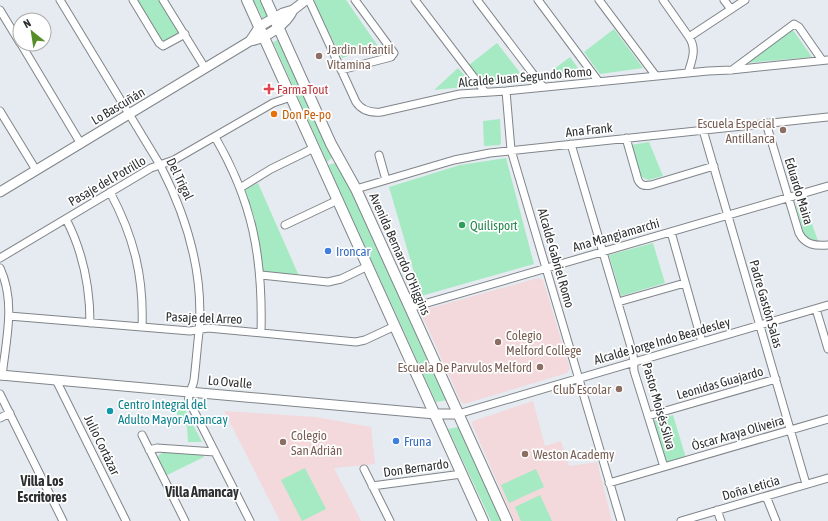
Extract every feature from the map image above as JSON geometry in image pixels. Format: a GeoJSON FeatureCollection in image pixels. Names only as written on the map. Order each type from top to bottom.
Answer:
{"type":"FeatureCollection","features":[{"type":"Feature","properties":{"kind":"main road"},"geometry":{"type":"LineString","coordinates":[[247,0],[483,521]]}},
{"type":"Feature","properties":{"kind":"main road","name":"Avenida Bernardo O'Higgins"},"geometry":{"type":"LineString","coordinates":[[266,0],[331,144],[356,189],[507,521]]}},
{"type":"Feature","properties":{"kind":"street","name":"Del Trigal"},"geometry":{"type":"LineString","coordinates":[[60,0],[160,165],[177,200],[192,243],[198,287],[199,330],[193,382],[189,392]]}},
{"type":"Feature","properties":{"kind":"street"},"geometry":{"type":"LineString","coordinates":[[133,0],[159,43],[163,46],[185,34]]}},
{"type":"Feature","properties":{"kind":"street"},"geometry":{"type":"LineString","coordinates":[[163,0],[205,68]]}},
{"type":"Feature","properties":{"kind":"street","name":"Lo Bascuñán"},"geometry":{"type":"LineString","coordinates":[[0,192],[250,41],[256,40],[262,31],[277,22],[287,20],[292,10],[308,0]]}},
{"type":"Feature","properties":{"kind":"street"},"geometry":{"type":"LineString","coordinates":[[308,0],[341,70],[391,58],[393,55],[392,49],[355,0]]}},
{"type":"Feature","properties":{"kind":"street"},"geometry":{"type":"LineString","coordinates":[[415,0],[485,92]]}},
{"type":"Feature","properties":{"kind":"street"},"geometry":{"type":"LineString","coordinates":[[477,0],[543,87]]}},
{"type":"Feature","properties":{"kind":"street"},"geometry":{"type":"LineString","coordinates":[[538,0],[599,82]]}},
{"type":"Feature","properties":{"kind":"street"},"geometry":{"type":"LineString","coordinates":[[599,0],[656,76]]}},
{"type":"Feature","properties":{"kind":"street"},"geometry":{"type":"LineString","coordinates":[[663,0],[689,36],[692,43],[694,52],[688,73]]}},
{"type":"Feature","properties":{"kind":"street"},"geometry":{"type":"LineString","coordinates":[[724,0],[730,8]]}},
{"type":"Feature","properties":{"kind":"street"},"geometry":{"type":"LineString","coordinates":[[689,36],[730,8],[745,0]]}},
{"type":"Feature","properties":{"kind":"street"},"geometry":{"type":"LineString","coordinates":[[0,10],[12,30]]}},
{"type":"Feature","properties":{"kind":"street"},"geometry":{"type":"LineString","coordinates":[[731,70],[794,24],[799,27],[825,60]]}},
{"type":"Feature","properties":{"kind":"street"},"geometry":{"type":"LineString","coordinates":[[25,52],[81,144]]}},
{"type":"Feature","properties":{"kind":"street","name":"Alcalde Juan Segundo Romo"},"geometry":{"type":"LineString","coordinates":[[341,70],[356,102],[366,111],[376,112],[449,96],[825,60]]}},
{"type":"Feature","properties":{"kind":"street","name":"Alcalde Gabriel Romo"},"geometry":{"type":"LineString","coordinates":[[506,91],[511,150],[621,521]]}},
{"type":"Feature","properties":{"kind":"street","name":"Pasaje del Potrillo"},"geometry":{"type":"LineString","coordinates":[[0,258],[151,168],[174,160],[273,103],[292,97]]}},
{"type":"Feature","properties":{"kind":"street"},"geometry":{"type":"LineString","coordinates":[[0,111],[36,170]]}},
{"type":"Feature","properties":{"kind":"street","name":"Ana Frank"},"geometry":{"type":"LineString","coordinates":[[356,189],[464,158],[511,150],[828,117]]}},
{"type":"Feature","properties":{"kind":"street"},"geometry":{"type":"LineString","coordinates":[[0,126],[7,122]]}},
{"type":"Feature","properties":{"kind":"street","name":"Eduardo Maira"},"geometry":{"type":"LineString","coordinates":[[766,123],[797,228],[803,240],[811,245],[828,245]]}},
{"type":"Feature","properties":{"kind":"street","name":"Padre Gastón Salas"},"geometry":{"type":"LineString","coordinates":[[703,130],[806,484]]}},
{"type":"Feature","properties":{"kind":"street"},"geometry":{"type":"LineString","coordinates":[[215,137],[230,164],[240,188],[252,228],[261,275],[261,333]]}},
{"type":"Feature","properties":{"kind":"street"},"geometry":{"type":"LineString","coordinates":[[626,138],[638,180],[645,186],[714,166]]}},
{"type":"Feature","properties":{"kind":"street","name":"Pastor Moisés Silva"},"geometry":{"type":"LineString","coordinates":[[571,144],[633,354],[634,371],[664,467]]}},
{"type":"Feature","properties":{"kind":"street"},"geometry":{"type":"LineString","coordinates":[[240,188],[276,166],[314,148]]}},
{"type":"Feature","properties":{"kind":"street"},"geometry":{"type":"LineString","coordinates":[[379,155],[386,180]]}},
{"type":"Feature","properties":{"kind":"street","name":"Ana Mangiamarchi"},"geometry":{"type":"LineString","coordinates":[[410,308],[828,186]]}},
{"type":"Feature","properties":{"kind":"street"},"geometry":{"type":"LineString","coordinates":[[110,192],[129,231],[137,257],[142,294],[142,327]]}},
{"type":"Feature","properties":{"kind":"street"},"geometry":{"type":"LineString","coordinates":[[285,225],[338,200]]}},
{"type":"Feature","properties":{"kind":"street"},"geometry":{"type":"LineString","coordinates":[[66,219],[78,245],[84,265],[89,291],[90,323]]}},
{"type":"Feature","properties":{"kind":"street"},"geometry":{"type":"LineString","coordinates":[[671,232],[702,342]]}},
{"type":"Feature","properties":{"kind":"street"},"geometry":{"type":"LineString","coordinates":[[261,275],[328,282],[341,279],[368,266]]}},
{"type":"Feature","properties":{"kind":"street"},"geometry":{"type":"LineString","coordinates":[[0,268],[8,289],[9,316],[1,376]]}},
{"type":"Feature","properties":{"kind":"street"},"geometry":{"type":"LineString","coordinates":[[618,302],[685,283]]}},
{"type":"Feature","properties":{"kind":"street","name":"Alcalde Jorge Indo Beardesley"},"geometry":{"type":"LineString","coordinates":[[458,414],[828,305]]}},
{"type":"Feature","properties":{"kind":"street"},"geometry":{"type":"LineString","coordinates":[[816,309],[828,349]]}},
{"type":"Feature","properties":{"kind":"street","name":"Pasaje del Arreo"},"geometry":{"type":"LineString","coordinates":[[9,316],[190,331],[208,328],[356,342],[365,340],[395,326]]}},
{"type":"Feature","properties":{"kind":"street","name":"Lo Ovalle"},"geometry":{"type":"LineString","coordinates":[[1,376],[435,414],[458,414]]}},
{"type":"Feature","properties":{"kind":"street","name":"Julio Cortázar"},"geometry":{"type":"LineString","coordinates":[[56,380],[126,521]]}},
{"type":"Feature","properties":{"kind":"street","name":"Leonidas Guajardo"},"geometry":{"type":"LineString","coordinates":[[648,416],[776,380]]}},
{"type":"Feature","properties":{"kind":"street"},"geometry":{"type":"LineString","coordinates":[[189,392],[189,401],[250,521]]}},
{"type":"Feature","properties":{"kind":"street"},"geometry":{"type":"LineString","coordinates":[[0,394],[63,521]]}},
{"type":"Feature","properties":{"kind":"street"},"geometry":{"type":"LineString","coordinates":[[0,418],[10,413]]}},
{"type":"Feature","properties":{"kind":"street","name":"Óscar Araya Oliveira"},"geometry":{"type":"LineString","coordinates":[[609,483],[828,419]]}},
{"type":"Feature","properties":{"kind":"street"},"geometry":{"type":"LineString","coordinates":[[142,435],[185,521]]}},
{"type":"Feature","properties":{"kind":"street"},"geometry":{"type":"LineString","coordinates":[[149,450],[157,448],[215,452]]}},
{"type":"Feature","properties":{"kind":"street","name":"Don Bernardo"},"geometry":{"type":"LineString","coordinates":[[364,469],[390,521]]}},
{"type":"Feature","properties":{"kind":"street","name":"Don Bernardo"},"geometry":{"type":"LineString","coordinates":[[372,486],[462,474]]}},
{"type":"Feature","properties":{"kind":"street"},"geometry":{"type":"LineString","coordinates":[[826,478],[828,487]]}},
{"type":"Feature","properties":{"kind":"street","name":"Doña Leticia"},"geometry":{"type":"LineString","coordinates":[[681,521],[826,478]]}},
{"type":"Feature","properties":{"kind":"street"},"geometry":{"type":"LineString","coordinates":[[766,496],[776,521]]}},
{"type":"Feature","properties":{"kind":"street"},"geometry":{"type":"LineString","coordinates":[[717,510],[721,521]]}},
{"type":"Feature","properties":{"kind":"shaded area","name":"Colegio Melford College"},"geometry":{"type":"Polygon","coordinates":[[[538,278],[543,280],[570,369],[567,373],[464,404],[461,402],[422,315],[424,310],[538,278]]]}},
{"type":"Feature","properties":{"kind":"shaded area","name":"Weston Academy"},"geometry":{"type":"Polygon","coordinates":[[[533,401],[545,446],[561,441],[569,466],[597,462],[612,521],[514,521],[472,424],[473,421],[533,401]]]}},
{"type":"Feature","properties":{"kind":"shaded area","name":"Colegio San Adrián"},"geometry":{"type":"Polygon","coordinates":[[[224,411],[316,417],[371,427],[375,464],[334,468],[361,521],[280,521],[224,411]]]}},
{"type":"Feature","properties":{"kind":"green space"},"geometry":{"type":"Polygon","coordinates":[[[135,0],[159,0],[180,34],[162,45],[135,0]]]}},
{"type":"Feature","properties":{"kind":"green space"},"geometry":{"type":"Polygon","coordinates":[[[253,0],[262,0],[270,15],[264,21],[253,0]]]}},
{"type":"Feature","properties":{"kind":"green space"},"geometry":{"type":"Polygon","coordinates":[[[315,0],[346,0],[378,46],[342,58],[313,2],[315,0]]]}},
{"type":"Feature","properties":{"kind":"green space"},"geometry":{"type":"Polygon","coordinates":[[[614,29],[643,68],[600,74],[584,52],[614,29]]]}},
{"type":"Feature","properties":{"kind":"green space"},"geometry":{"type":"Polygon","coordinates":[[[793,30],[812,57],[746,63],[793,30]]]}},
{"type":"Feature","properties":{"kind":"green space"},"geometry":{"type":"Polygon","coordinates":[[[280,39],[334,156],[327,162],[273,42],[280,39]]]}},
{"type":"Feature","properties":{"kind":"green space"},"geometry":{"type":"Polygon","coordinates":[[[497,43],[525,79],[484,84],[469,65],[497,43]]]}},
{"type":"Feature","properties":{"kind":"green space"},"geometry":{"type":"Polygon","coordinates":[[[570,57],[583,75],[541,79],[570,57]]]}},
{"type":"Feature","properties":{"kind":"green space"},"geometry":{"type":"Polygon","coordinates":[[[458,68],[474,86],[434,90],[458,68]]]}},
{"type":"Feature","properties":{"kind":"green space"},"geometry":{"type":"Polygon","coordinates":[[[500,119],[500,145],[484,146],[483,121],[500,119]]]}},
{"type":"Feature","properties":{"kind":"green space"},"geometry":{"type":"Polygon","coordinates":[[[649,142],[663,176],[648,180],[640,176],[631,145],[649,142]]]}},
{"type":"Feature","properties":{"kind":"green space","name":"Quilisport"},"geometry":{"type":"Polygon","coordinates":[[[506,158],[534,264],[421,296],[389,187],[460,165],[506,158]]]}},
{"type":"Feature","properties":{"kind":"green space"},"geometry":{"type":"Polygon","coordinates":[[[336,163],[350,187],[448,400],[436,402],[328,165],[336,163]]]}},
{"type":"Feature","properties":{"kind":"green space"},"geometry":{"type":"Polygon","coordinates":[[[258,183],[299,276],[262,272],[255,219],[244,190],[258,183]]]}},
{"type":"Feature","properties":{"kind":"green space"},"geometry":{"type":"Polygon","coordinates":[[[805,204],[818,241],[810,240],[804,234],[796,206],[805,204]]]}},
{"type":"Feature","properties":{"kind":"green space"},"geometry":{"type":"Polygon","coordinates":[[[653,243],[665,283],[621,296],[609,255],[653,243]]]}},
{"type":"Feature","properties":{"kind":"green space"},"geometry":{"type":"Polygon","coordinates":[[[181,402],[202,442],[188,442],[187,426],[183,425],[176,412],[174,403],[181,402]]]}},
{"type":"Feature","properties":{"kind":"green space"},"geometry":{"type":"Polygon","coordinates":[[[673,415],[686,458],[666,464],[653,421],[673,415]]]}},
{"type":"Feature","properties":{"kind":"green space"},"geometry":{"type":"Polygon","coordinates":[[[459,427],[502,521],[491,521],[448,429],[459,427]]]}},
{"type":"Feature","properties":{"kind":"green space"},"geometry":{"type":"Polygon","coordinates":[[[164,452],[202,454],[204,457],[165,476],[157,460],[159,455],[164,452]]]}},
{"type":"Feature","properties":{"kind":"green space"},"geometry":{"type":"Polygon","coordinates":[[[305,468],[326,509],[302,521],[281,480],[305,468]]]}},
{"type":"Feature","properties":{"kind":"green space"},"geometry":{"type":"Polygon","coordinates":[[[536,469],[544,487],[509,503],[501,485],[536,469]]]}},
{"type":"Feature","properties":{"kind":"green space"},"geometry":{"type":"Polygon","coordinates":[[[540,495],[552,521],[521,521],[515,507],[540,495]]]}},
{"type":"Feature","properties":{"kind":"place","name":"Jardin Infantil Vitamina"},"geometry":{"type":"Point","coordinates":[319,56]}},
{"type":"Feature","properties":{"kind":"place","name":"FarmaTout"},"geometry":{"type":"Point","coordinates":[269,89]}},
{"type":"Feature","properties":{"kind":"place","name":"Don Pe-po"},"geometry":{"type":"Point","coordinates":[274,114]}},
{"type":"Feature","properties":{"kind":"place","name":"Escuela Especial Antillanca"},"geometry":{"type":"Point","coordinates":[783,130]}},
{"type":"Feature","properties":{"kind":"place","name":"Quilisport"},"geometry":{"type":"Point","coordinates":[462,225]}},
{"type":"Feature","properties":{"kind":"place","name":"Ironcar"},"geometry":{"type":"Point","coordinates":[328,251]}},
{"type":"Feature","properties":{"kind":"place","name":"Colegio Melford College"},"geometry":{"type":"Point","coordinates":[498,342]}},
{"type":"Feature","properties":{"kind":"place","name":"Escuela De Parvulos Melford"},"geometry":{"type":"Point","coordinates":[540,367]}},
{"type":"Feature","properties":{"kind":"place","name":"Club Escolar"},"geometry":{"type":"Point","coordinates":[619,389]}},
{"type":"Feature","properties":{"kind":"place","name":"Centro Integral del Adulto Mayor Amancay"},"geometry":{"type":"Point","coordinates":[110,411]}},
{"type":"Feature","properties":{"kind":"place","name":"Fruna"},"geometry":{"type":"Point","coordinates":[396,441]}},
{"type":"Feature","properties":{"kind":"place","name":"Colegio San Adrián"},"geometry":{"type":"Point","coordinates":[283,442]}},
{"type":"Feature","properties":{"kind":"place","name":"Weston Academy"},"geometry":{"type":"Point","coordinates":[525,454]}},
{"type":"Feature","properties":{"kind":"district","name":"Villa Los Escritores"},"geometry":{"type":"Point","coordinates":[42,490]}},
{"type":"Feature","properties":{"kind":"district","name":"Villa Amancay"},"geometry":{"type":"Point","coordinates":[202,492]}}]}
